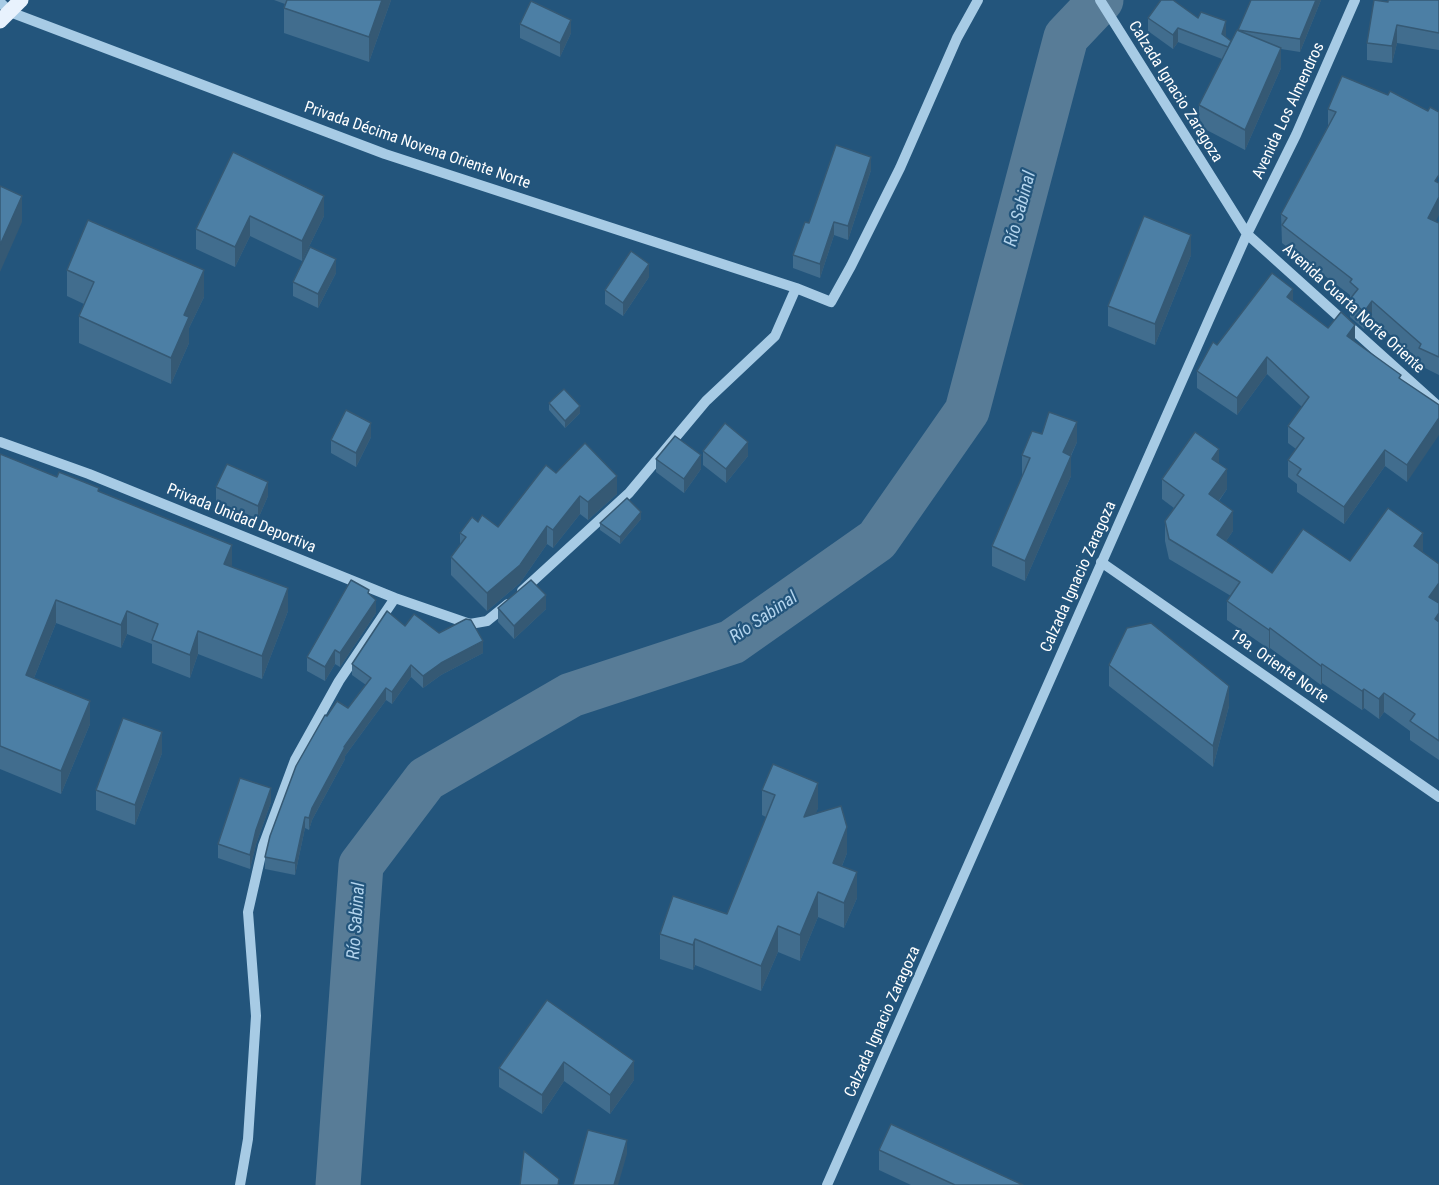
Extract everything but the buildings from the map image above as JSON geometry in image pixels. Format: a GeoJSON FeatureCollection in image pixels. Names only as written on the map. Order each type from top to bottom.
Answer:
{"type":"FeatureCollection","features":[{"type":"Feature","properties":{"kind":"main road"},"geometry":{"type":"LineString","coordinates":[[3,12],[21,0]]}},
{"type":"Feature","properties":{"kind":"street","name":"Privada Décima Novena Oriente Norte"},"geometry":{"type":"LineString","coordinates":[[3,12],[385,154],[796,288],[831,302],[900,168],[957,38],[978,0]]}},
{"type":"Feature","properties":{"kind":"street","name":"Calzada Ignacio Zaragoza"},"geometry":{"type":"LineString","coordinates":[[827,1185],[1247,234],[1100,0]]}},
{"type":"Feature","properties":{"kind":"street","name":"Avenida Los Almendros"},"geometry":{"type":"LineString","coordinates":[[1247,234],[1296,135],[1355,0]]}},
{"type":"Feature","properties":{"kind":"street","name":"Avenida Cuarta Norte Oriente"},"geometry":{"type":"LineString","coordinates":[[1247,234],[1439,407]]}},
{"type":"Feature","properties":{"kind":"street","name":"Privada Unidad Deportiva"},"geometry":{"type":"LineString","coordinates":[[0,442],[89,474],[395,598],[470,624],[487,621],[629,493],[706,401],[775,336],[796,288]]}},
{"type":"Feature","properties":{"kind":"street","name":"19a. Oriente Norte"},"geometry":{"type":"LineString","coordinates":[[1101,562],[1439,797]]}},
{"type":"Feature","properties":{"kind":"street"},"geometry":{"type":"LineString","coordinates":[[240,1185],[248,1139],[256,1016],[248,912],[263,846],[295,760],[339,681],[395,598]]}},
{"type":"Feature","properties":{"kind":"waterway","name":"Río Sabinal"},"geometry":{"type":"LineString","coordinates":[[338,1185],[361,865],[426,779],[571,695],[732,642],[877,540],[967,411],[1066,37],[1101,0]]}}]}
